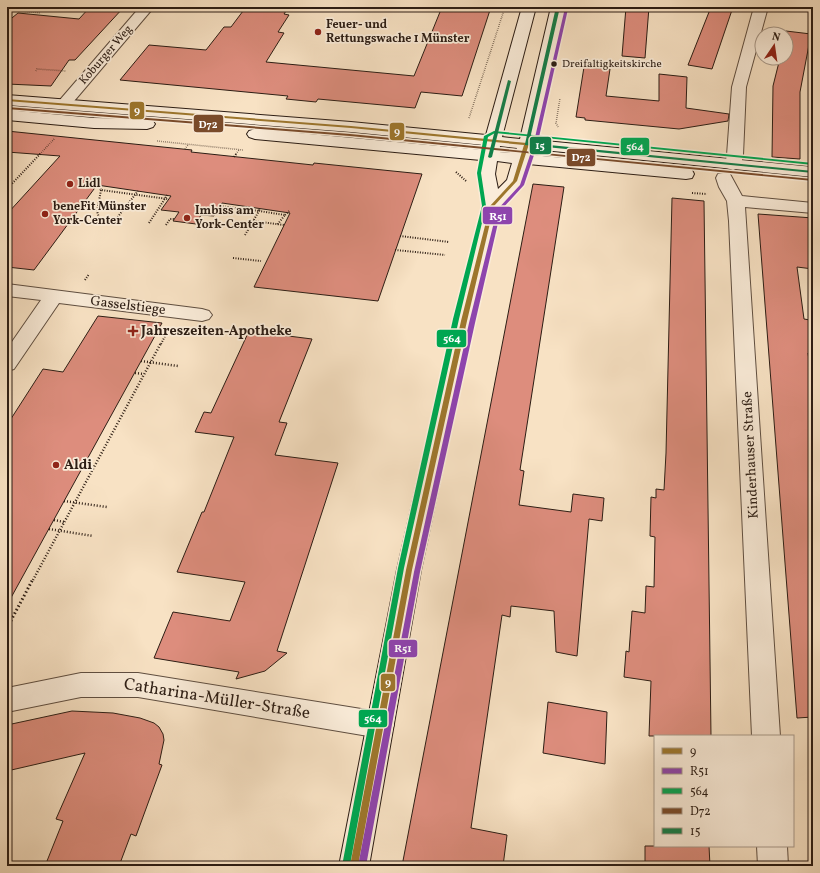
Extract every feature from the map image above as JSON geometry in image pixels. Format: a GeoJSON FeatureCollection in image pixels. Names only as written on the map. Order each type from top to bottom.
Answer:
{"type":"FeatureCollection","features":[{"type":"Feature","properties":{"kind":"main road","name":"Koburger Weg"},"geometry":{"type":"LineString","coordinates":[[64,104],[147,7]]}},
{"type":"Feature","properties":{"kind":"main road"},"geometry":{"type":"LineString","coordinates":[[354,866],[409,570],[464,321],[492,206],[487,174],[490,157],[529,7]]}},
{"type":"Feature","properties":{"kind":"main road"},"geometry":{"type":"LineString","coordinates":[[492,206],[515,181],[527,144],[558,7]]}},
{"type":"Feature","properties":{"kind":"main road"},"geometry":{"type":"LineString","coordinates":[[729,171],[735,154],[739,87],[762,7]]}},
{"type":"Feature","properties":{"kind":"main road"},"geometry":{"type":"LineString","coordinates":[[7,100],[351,127],[494,140],[729,171],[813,185]]}},
{"type":"Feature","properties":{"kind":"main road"},"geometry":{"type":"LineString","coordinates":[[7,115],[94,123],[155,124],[521,160],[729,171],[813,172]]}},
{"type":"Feature","properties":{"kind":"main road","name":"Kinderhauser Straße"},"geometry":{"type":"LineString","coordinates":[[729,171],[727,187],[736,201],[766,735]]}},
{"type":"Feature","properties":{"kind":"main road"},"geometry":{"type":"LineString","coordinates":[[736,201],[813,208]]}},
{"type":"Feature","properties":{"kind":"main road","name":"Gasselstiege"},"geometry":{"type":"LineString","coordinates":[[7,290],[202,315]]}},
{"type":"Feature","properties":{"kind":"main road"},"geometry":{"type":"LineString","coordinates":[[7,364],[54,296]]}},
{"type":"Feature","properties":{"kind":"main road","name":"Catharina-Müller-Straße"},"geometry":{"type":"LineString","coordinates":[[7,700],[81,685],[138,685],[380,725]]}},
{"type":"Feature","properties":{"kind":"main road"},"geometry":{"type":"LineString","coordinates":[[772,847],[773,866]]}},
{"type":"Feature","properties":{"kind":"path"},"geometry":{"type":"LineString","coordinates":[[468,118],[505,7]]}},
{"type":"Feature","properties":{"kind":"path"},"geometry":{"type":"LineString","coordinates":[[21,11],[40,13]]}},
{"type":"Feature","properties":{"kind":"path"},"geometry":{"type":"LineString","coordinates":[[36,71],[37,69],[65,71]]}},
{"type":"Feature","properties":{"kind":"path"},"geometry":{"type":"LineString","coordinates":[[7,189],[56,137]]}},
{"type":"Feature","properties":{"kind":"path"},"geometry":{"type":"LineString","coordinates":[[185,149],[188,144]]}},
{"type":"Feature","properties":{"kind":"path"},"geometry":{"type":"LineString","coordinates":[[234,157],[239,150]]}},
{"type":"Feature","properties":{"kind":"path"},"geometry":{"type":"LineString","coordinates":[[7,183],[12,184]]}},
{"type":"Feature","properties":{"kind":"path"},"geometry":{"type":"LineString","coordinates":[[98,184],[100,190],[98,211],[99,218]]}},
{"type":"Feature","properties":{"kind":"path"},"geometry":{"type":"LineString","coordinates":[[100,190],[167,199]]}},
{"type":"Feature","properties":{"kind":"path"},"geometry":{"type":"LineString","coordinates":[[116,220],[138,191]]}},
{"type":"Feature","properties":{"kind":"path"},"geometry":{"type":"LineString","coordinates":[[150,197],[153,193]]}},
{"type":"Feature","properties":{"kind":"path"},"geometry":{"type":"LineString","coordinates":[[149,223],[167,199],[168,194]]}},
{"type":"Feature","properties":{"kind":"path"},"geometry":{"type":"LineString","coordinates":[[220,206],[260,210],[286,215]]}},
{"type":"Feature","properties":{"kind":"path"},"geometry":{"type":"LineString","coordinates":[[245,235],[260,210]]}},
{"type":"Feature","properties":{"kind":"path"},"geometry":{"type":"LineString","coordinates":[[277,225],[289,211]]}},
{"type":"Feature","properties":{"kind":"path"},"geometry":{"type":"LineString","coordinates":[[166,226],[170,218],[174,219]]}},
{"type":"Feature","properties":{"kind":"path"},"geometry":{"type":"LineString","coordinates":[[196,229],[200,222],[197,222]]}},
{"type":"Feature","properties":{"kind":"path"},"geometry":{"type":"LineString","coordinates":[[253,222],[284,226]]}},
{"type":"Feature","properties":{"kind":"path"},"geometry":{"type":"LineString","coordinates":[[400,236],[449,242]]}},
{"type":"Feature","properties":{"kind":"path"},"geometry":{"type":"LineString","coordinates":[[395,250],[445,255]]}},
{"type":"Feature","properties":{"kind":"path"},"geometry":{"type":"LineString","coordinates":[[233,258],[261,261]]}},
{"type":"Feature","properties":{"kind":"path"},"geometry":{"type":"LineString","coordinates":[[7,628],[168,329]]}},
{"type":"Feature","properties":{"kind":"path"},"geometry":{"type":"LineString","coordinates":[[156,333],[166,334]]}},
{"type":"Feature","properties":{"kind":"path"},"geometry":{"type":"LineString","coordinates":[[141,361],[178,366]]}},
{"type":"Feature","properties":{"kind":"path"},"geometry":{"type":"LineString","coordinates":[[135,373],[144,374]]}},
{"type":"Feature","properties":{"kind":"path"},"geometry":{"type":"LineString","coordinates":[[64,501],[107,507]]}},
{"type":"Feature","properties":{"kind":"path"},"geometry":{"type":"LineString","coordinates":[[54,520],[64,522]]}},
{"type":"Feature","properties":{"kind":"path"},"geometry":{"type":"LineString","coordinates":[[49,530],[93,536]]}},
{"type":"Feature","properties":{"kind":"building"},"geometry":{"type":"Polygon","coordinates":[[[90,7],[124,7],[75,60],[69,60],[51,86],[7,84],[7,22],[18,13],[79,19],[90,7]]]}},
{"type":"Feature","properties":{"kind":"building"},"geometry":{"type":"Polygon","coordinates":[[[246,7],[286,11],[284,14],[289,15],[278,32],[284,33],[266,62],[414,76],[442,7],[491,7],[462,96],[421,92],[415,108],[318,99],[316,102],[286,99],[288,96],[120,80],[149,45],[206,50],[224,27],[231,27],[246,7]]]}},
{"type":"Feature","properties":{"kind":"building"},"geometry":{"type":"Polygon","coordinates":[[[626,7],[649,7],[645,58],[622,56],[626,7]]]}},
{"type":"Feature","properties":{"kind":"building"},"geometry":{"type":"Polygon","coordinates":[[[711,7],[733,7],[712,69],[688,65],[711,7]]]}},
{"type":"Feature","properties":{"kind":"building"},"geometry":{"type":"Polygon","coordinates":[[[794,32],[811,34],[800,92],[800,159],[772,157],[773,86],[778,66],[794,66],[794,32]]]}},
{"type":"Feature","properties":{"kind":"building"},"geometry":{"type":"Polygon","coordinates":[[[584,67],[610,69],[606,96],[659,101],[659,74],[687,77],[686,108],[729,114],[728,121],[679,129],[585,120],[585,118],[576,117],[584,67]]]}},
{"type":"Feature","properties":{"kind":"building"},"geometry":{"type":"Polygon","coordinates":[[[7,131],[192,150],[191,152],[313,165],[314,163],[422,174],[378,301],[254,287],[290,213],[222,203],[214,216],[201,215],[196,224],[173,221],[179,212],[161,210],[171,196],[97,185],[34,270],[7,267],[7,214],[60,156],[7,152],[7,131]]]}},
{"type":"Feature","properties":{"kind":"building"},"geometry":{"type":"Polygon","coordinates":[[[533,184],[564,187],[520,470],[524,471],[519,505],[571,512],[573,494],[604,498],[602,521],[589,519],[577,656],[556,652],[554,611],[511,606],[510,617],[502,615],[471,828],[507,835],[503,866],[402,866],[533,184]]]}},
{"type":"Feature","properties":{"kind":"building"},"geometry":{"type":"Polygon","coordinates":[[[672,198],[704,201],[711,735],[649,736],[651,681],[624,677],[626,651],[629,652],[632,611],[645,613],[646,586],[654,587],[655,537],[650,536],[651,497],[656,498],[656,489],[664,490],[672,198]]]}},
{"type":"Feature","properties":{"kind":"building"},"geometry":{"type":"Polygon","coordinates":[[[758,214],[813,218],[813,269],[797,267],[804,319],[810,320],[813,345],[813,353],[808,353],[813,389],[813,717],[797,718],[758,214]]]}},
{"type":"Feature","properties":{"kind":"building"},"geometry":{"type":"Polygon","coordinates":[[[98,316],[162,323],[7,605],[7,425],[43,369],[63,372],[98,316]]]}},
{"type":"Feature","properties":{"kind":"building"},"geometry":{"type":"Polygon","coordinates":[[[249,331],[312,339],[279,422],[287,423],[275,455],[338,463],[277,651],[287,653],[265,671],[236,679],[239,672],[154,658],[173,612],[230,621],[245,582],[177,572],[202,512],[204,512],[234,437],[195,432],[204,412],[211,413],[249,331]]]}},
{"type":"Feature","properties":{"kind":"building"},"geometry":{"type":"Polygon","coordinates":[[[548,702],[607,712],[605,764],[543,753],[548,702]]]}},
{"type":"Feature","properties":{"kind":"building"},"geometry":{"type":"Polygon","coordinates":[[[72,711],[113,713],[140,718],[154,723],[159,727],[163,734],[164,740],[159,764],[162,765],[136,836],[131,834],[119,866],[45,866],[63,821],[56,819],[85,753],[7,771],[7,725],[72,711]]]}},
{"type":"Feature","properties":{"kind":"building"},"geometry":{"type":"Polygon","coordinates":[[[645,846],[709,847],[710,866],[645,866],[645,846]]]}},
{"type":"Feature","properties":{"kind":"transit line","name":"15"},"geometry":{"type":"LineString","coordinates":[[558,7],[527,144],[813,172]]}},
{"type":"Feature","properties":{"kind":"transit line","name":"R51"},"geometry":{"type":"LineString","coordinates":[[362,866],[417,572],[472,323],[499,210],[522,185],[535,146],[566,9]]}},
{"type":"Feature","properties":{"kind":"transit line","name":"15"},"geometry":{"type":"LineString","coordinates":[[490,157],[509,81]]}},
{"type":"Feature","properties":{"kind":"transit line","name":"9"},"geometry":{"type":"LineString","coordinates":[[7,100],[351,127],[527,144]]}},
{"type":"Feature","properties":{"kind":"transit line","name":"D72"},"geometry":{"type":"LineString","coordinates":[[7,108],[350,135],[812,180]]}},
{"type":"Feature","properties":{"kind":"transit line","name":"564"},"geometry":{"type":"LineString","coordinates":[[346,865],[401,568],[456,319],[484,206],[479,173],[486,136],[494,132],[813,164]]}},
{"type":"Feature","properties":{"kind":"transit line","name":"9"},"geometry":{"type":"LineString","coordinates":[[354,866],[409,570],[464,321],[492,206],[515,181],[527,144]]}},
{"type":"Feature","properties":{"kind":"place","name":"Feuer- und Rettungswache 1 Münster"},"geometry":{"type":"Point","coordinates":[318,32]}},
{"type":"Feature","properties":{"kind":"place","name":"Dreifaltigkeitskirche"},"geometry":{"type":"Point","coordinates":[554,64]}},
{"type":"Feature","properties":{"kind":"place","name":"Lidl"},"geometry":{"type":"Point","coordinates":[70,184]}},
{"type":"Feature","properties":{"kind":"place","name":"beneFit Münster York-Center"},"geometry":{"type":"Point","coordinates":[45,214]}},
{"type":"Feature","properties":{"kind":"place","name":"Imbiss am York-Center"},"geometry":{"type":"Point","coordinates":[187,218]}},
{"type":"Feature","properties":{"kind":"place","name":"Jahreszeiten-Apotheke"},"geometry":{"type":"Point","coordinates":[133,331]}},
{"type":"Feature","properties":{"kind":"place","name":"Aldi"},"geometry":{"type":"Point","coordinates":[56,465]}}]}
